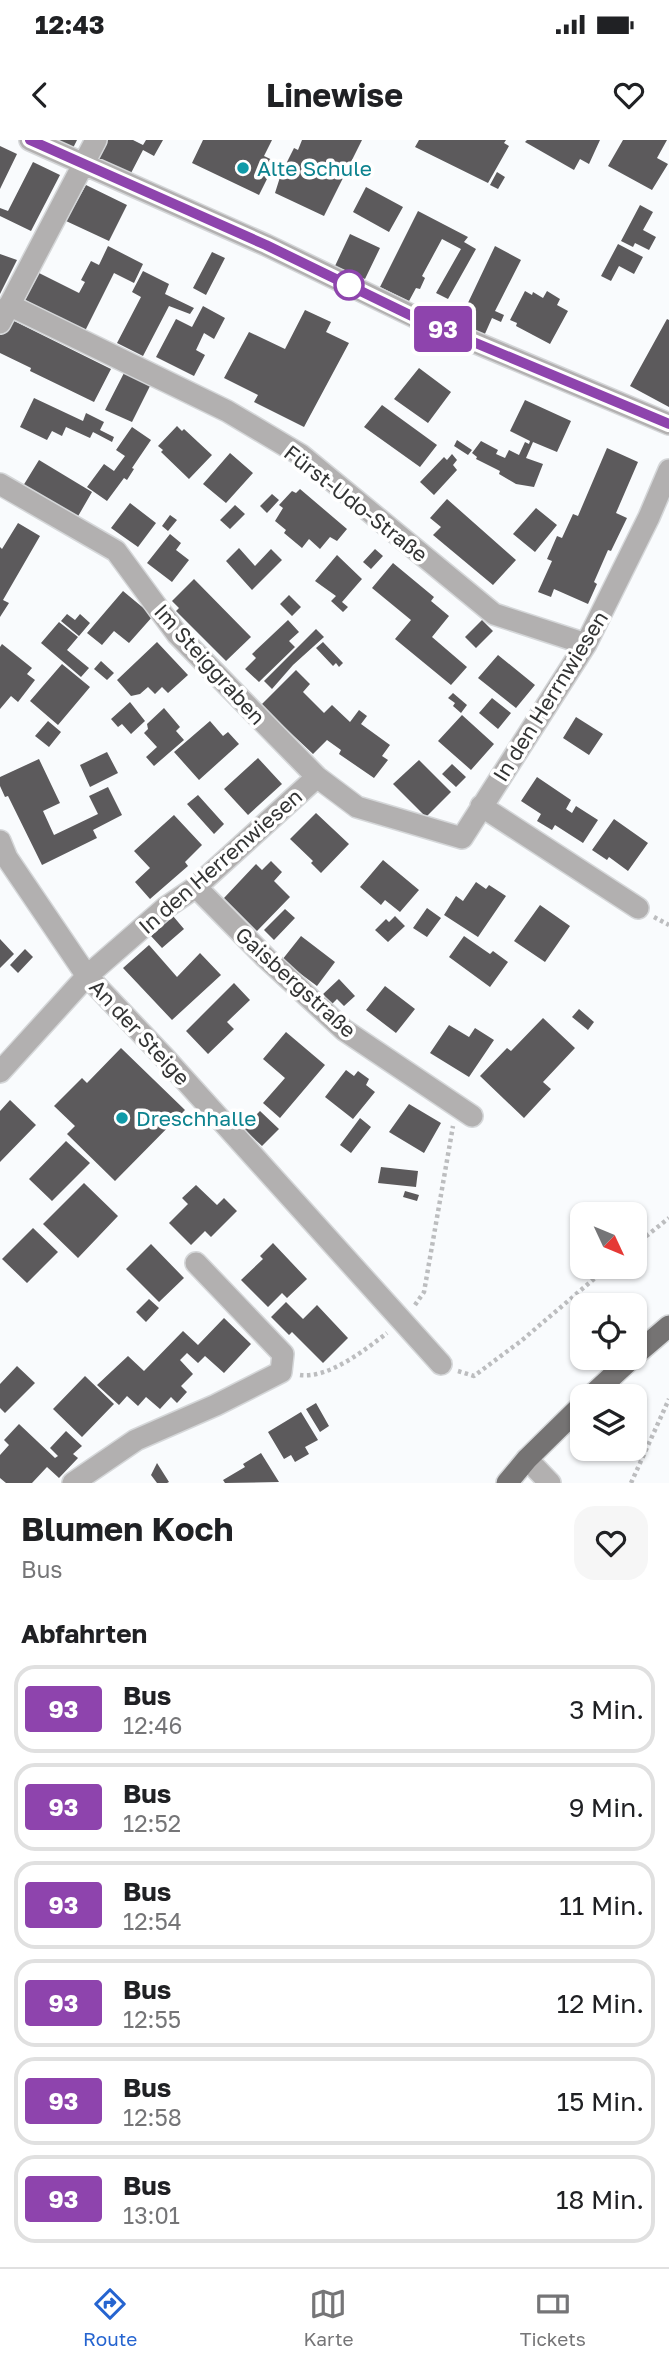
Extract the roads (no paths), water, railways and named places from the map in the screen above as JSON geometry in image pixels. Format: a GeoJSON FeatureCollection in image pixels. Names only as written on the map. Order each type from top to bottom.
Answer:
{"type":"FeatureCollection","features":[{"type":"Feature","properties":{"kind":"main road"},"geometry":{"type":"LineString","coordinates":[[647,1345],[669,1326]]}},
{"type":"Feature","properties":{"kind":"main road"},"geometry":{"type":"LineString","coordinates":[[604,1384],[620,1370]]}},
{"type":"Feature","properties":{"kind":"main road"},"geometry":{"type":"LineString","coordinates":[[507,1483],[570,1417]]}},
{"type":"Feature","properties":{"kind":"street"},"geometry":{"type":"LineString","coordinates":[[30,140],[266,245],[416,318],[669,424]]}},
{"type":"Feature","properties":{"kind":"street"},"geometry":{"type":"LineString","coordinates":[[5,314],[96,140]]}},
{"type":"Feature","properties":{"kind":"street","name":"Fürst-Udo-Straße"},"geometry":{"type":"LineString","coordinates":[[5,314],[227,411],[301,455],[494,614],[586,644]]}},
{"type":"Feature","properties":{"kind":"street","name":"In den Herrnwiesen"},"geometry":{"type":"LineString","coordinates":[[481,806],[586,644],[649,517],[669,470]]}},
{"type":"Feature","properties":{"kind":"street","name":"Im Steiggraben"},"geometry":{"type":"LineString","coordinates":[[0,484],[116,551],[177,634],[317,777]]}},
{"type":"Feature","properties":{"kind":"street","name":"In den Herrenwiesen"},"geometry":{"type":"LineString","coordinates":[[0,1072],[87,976],[165,908],[196,887],[317,777],[358,807],[462,838],[481,806]]}},
{"type":"Feature","properties":{"kind":"street"},"geometry":{"type":"LineString","coordinates":[[481,806],[638,908]]}},
{"type":"Feature","properties":{"kind":"street","name":"An der Steige"},"geometry":{"type":"LineString","coordinates":[[0,841],[7,858],[87,976],[165,1058],[441,1364]]}},
{"type":"Feature","properties":{"kind":"street","name":"Gaisbergstraße"},"geometry":{"type":"LineString","coordinates":[[196,887],[266,958],[344,1030],[464,1110]]}},
{"type":"Feature","properties":{"kind":"street"},"geometry":{"type":"LineString","coordinates":[[73,1483],[136,1440],[216,1405],[281,1372],[283,1353],[196,1263]]}},
{"type":"Feature","properties":{"kind":"street"},"geometry":{"type":"LineString","coordinates":[[527,1460],[550,1483]]}},
{"type":"Feature","properties":{"kind":"place","name":"Alte Schule"},"geometry":{"type":"Point","coordinates":[243,168]}},
{"type":"Feature","properties":{"kind":"place","name":"Dreschhalle"},"geometry":{"type":"Point","coordinates":[122,1118]}}]}
